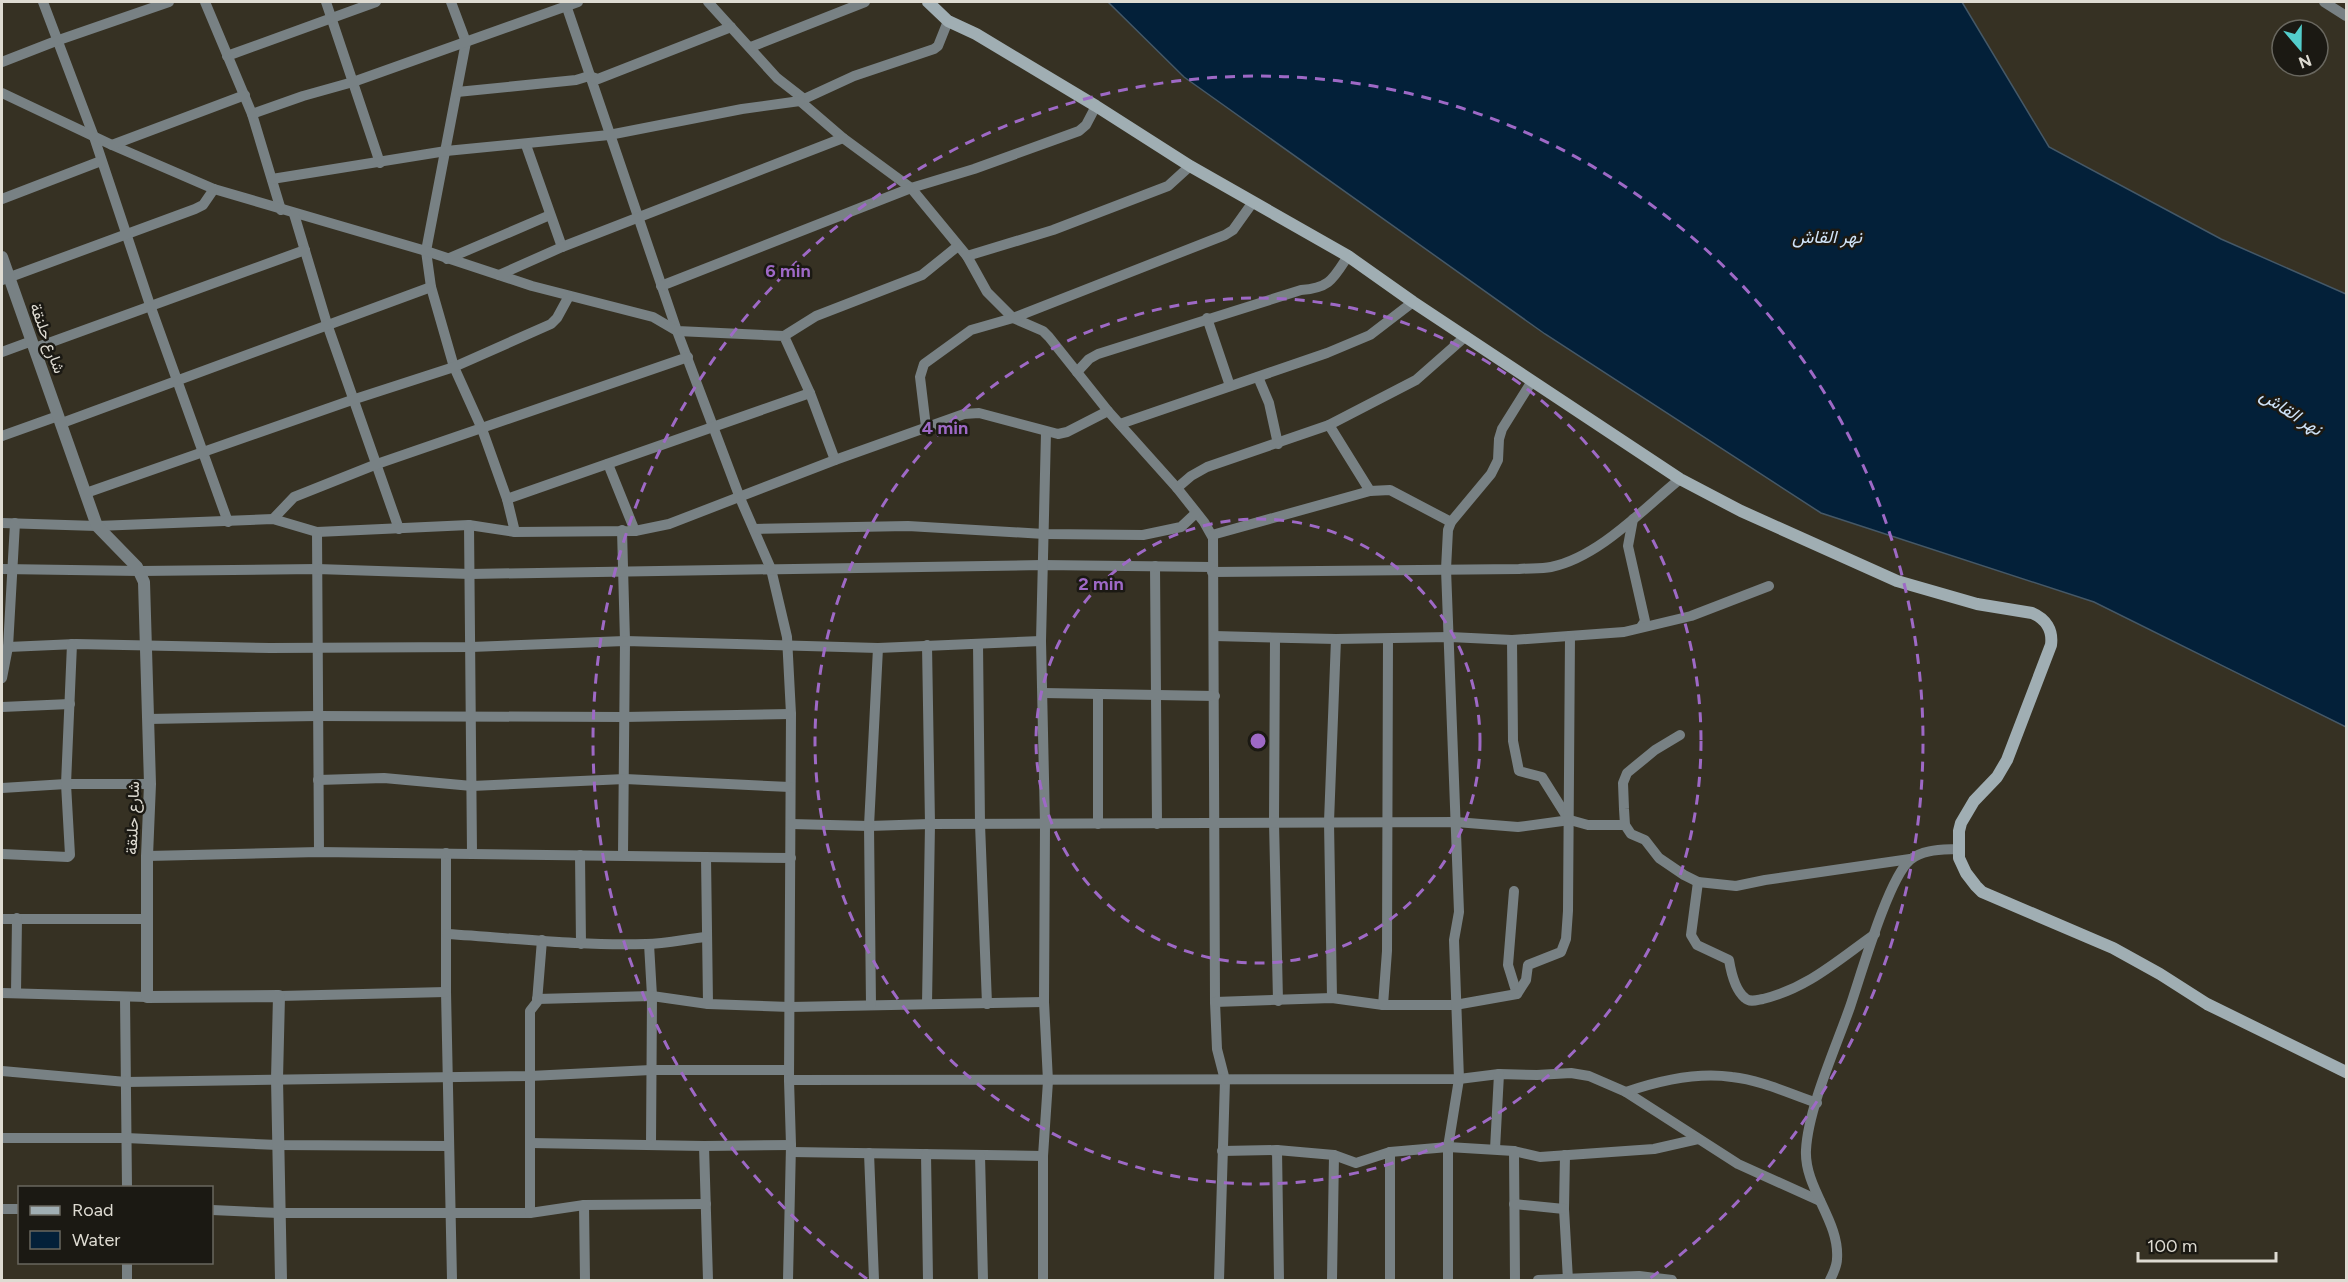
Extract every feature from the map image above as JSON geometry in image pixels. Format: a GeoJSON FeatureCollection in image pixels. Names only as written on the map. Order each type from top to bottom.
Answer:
{"type":"FeatureCollection","features":[{"type":"Feature","properties":{"kind":"main road"},"geometry":{"type":"LineString","coordinates":[[928,2],[948,21],[976,34],[1190,166],[1348,256],[1413,302],[1680,479],[1741,512],[1872,572],[1949,597],[2032,613],[2041,617],[2051,634],[2050,645],[2007,760],[1997,777],[1981,792],[1967,811],[1959,831],[1958,849],[1966,873],[1982,891],[2113,948],[2207,1004],[2346,1072]]}},
{"type":"Feature","properties":{"kind":"street"},"geometry":{"type":"LineString","coordinates":[[43,2],[94,137],[150,305],[228,522]]}},
{"type":"Feature","properties":{"kind":"street"},"geometry":{"type":"LineString","coordinates":[[2,62],[169,2]]}},
{"type":"Feature","properties":{"kind":"street"},"geometry":{"type":"LineString","coordinates":[[205,2],[252,114],[280,210]]}},
{"type":"Feature","properties":{"kind":"street"},"geometry":{"type":"LineString","coordinates":[[326,2],[380,163]]}},
{"type":"Feature","properties":{"kind":"street"},"geometry":{"type":"LineString","coordinates":[[227,56],[332,16],[376,2]]}},
{"type":"Feature","properties":{"kind":"street"},"geometry":{"type":"LineString","coordinates":[[451,2],[466,42],[426,251],[431,287],[454,367],[482,429],[507,499],[515,532]]}},
{"type":"Feature","properties":{"kind":"street"},"geometry":{"type":"LineString","coordinates":[[252,114],[353,82],[566,3],[578,2]]}},
{"type":"Feature","properties":{"kind":"street"},"geometry":{"type":"LineString","coordinates":[[708,2],[777,78],[843,138],[911,188],[967,256],[987,292],[1013,318],[1043,331],[1108,411],[1177,488],[1212,535],[1215,696],[1215,1002],[1217,1049],[1225,1080],[1219,1281]]}},
{"type":"Feature","properties":{"kind":"street"},"geometry":{"type":"LineString","coordinates":[[751,47],[865,2]]}},
{"type":"Feature","properties":{"kind":"street"},"geometry":{"type":"LineString","coordinates":[[2324,2],[2346,16]]}},
{"type":"Feature","properties":{"kind":"street"},"geometry":{"type":"LineString","coordinates":[[566,3],[677,331],[740,498],[771,569],[788,645],[791,714],[789,1075],[791,1149],[788,1281]]}},
{"type":"Feature","properties":{"kind":"street"},"geometry":{"type":"LineString","coordinates":[[272,179],[446,151],[526,145],[609,135],[742,109],[802,100],[854,76],[934,49],[938,46],[948,21]]}},
{"type":"Feature","properties":{"kind":"street"},"geometry":{"type":"LineString","coordinates":[[457,92],[576,80],[589,76],[598,79],[731,27]]}},
{"type":"Feature","properties":{"kind":"street"},"geometry":{"type":"LineString","coordinates":[[2,93],[94,137],[214,189],[426,251],[569,296],[653,317],[677,331],[784,336],[816,316],[922,275],[958,246]]}},
{"type":"Feature","properties":{"kind":"street"},"geometry":{"type":"LineString","coordinates":[[112,145],[245,95]]}},
{"type":"Feature","properties":{"kind":"street"},"geometry":{"type":"LineString","coordinates":[[661,286],[911,188],[975,169],[1079,130],[1086,125],[1096,106]]}},
{"type":"Feature","properties":{"kind":"street"},"geometry":{"type":"LineString","coordinates":[[499,275],[562,247],[843,138]]}},
{"type":"Feature","properties":{"kind":"street"},"geometry":{"type":"LineString","coordinates":[[526,145],[562,247]]}},
{"type":"Feature","properties":{"kind":"street"},"geometry":{"type":"LineString","coordinates":[[2,199],[101,160]]}},
{"type":"Feature","properties":{"kind":"street"},"geometry":{"type":"LineString","coordinates":[[967,256],[1053,230],[1168,186],[1190,166]]}},
{"type":"Feature","properties":{"kind":"street"},"geometry":{"type":"LineString","coordinates":[[5,279],[199,207],[214,189]]}},
{"type":"Feature","properties":{"kind":"street"},"geometry":{"type":"LineString","coordinates":[[926,427],[920,377],[924,364],[971,330],[1013,318],[1225,235],[1233,230],[1253,202]]}},
{"type":"Feature","properties":{"kind":"street"},"geometry":{"type":"LineString","coordinates":[[294,214],[352,400],[399,529]]}},
{"type":"Feature","properties":{"kind":"street"},"geometry":{"type":"LineString","coordinates":[[447,259],[550,215]]}},
{"type":"Feature","properties":{"kind":"street"},"geometry":{"type":"LineString","coordinates":[[2,352],[33,345],[305,250]]}},
{"type":"Feature","properties":{"kind":"street"},"geometry":{"type":"LineString","coordinates":[[1077,372],[1089,359],[1098,354],[1301,290],[1318,289],[1332,281],[1348,256]]}},
{"type":"Feature","properties":{"kind":"street","name":"شارع حلنقة"},"geometry":{"type":"LineString","coordinates":[[2,257],[5,279],[33,345],[98,526],[140,571],[144,582],[150,784],[146,919],[147,997]]}},
{"type":"Feature","properties":{"kind":"street"},"geometry":{"type":"LineString","coordinates":[[2,436],[60,420],[177,380],[431,287]]}},
{"type":"Feature","properties":{"kind":"street"},"geometry":{"type":"LineString","coordinates":[[86,493],[352,400],[454,367],[551,324],[569,296]]}},
{"type":"Feature","properties":{"kind":"street"},"geometry":{"type":"LineString","coordinates":[[1120,424],[1327,353],[1366,336],[1413,302]]}},
{"type":"Feature","properties":{"kind":"street"},"geometry":{"type":"LineString","coordinates":[[1207,318],[1230,386]]}},
{"type":"Feature","properties":{"kind":"street"},"geometry":{"type":"LineString","coordinates":[[784,336],[810,393],[835,459]]}},
{"type":"Feature","properties":{"kind":"street"},"geometry":{"type":"LineString","coordinates":[[1177,488],[1191,476],[1208,467],[1329,425],[1416,380],[1466,336]]}},
{"type":"Feature","properties":{"kind":"street"},"geometry":{"type":"LineString","coordinates":[[273,519],[294,497],[377,464],[688,357]]}},
{"type":"Feature","properties":{"kind":"street"},"geometry":{"type":"LineString","coordinates":[[1258,377],[1269,403],[1278,444]]}},
{"type":"Feature","properties":{"kind":"street"},"geometry":{"type":"LineString","coordinates":[[1448,1281],[1448,1147],[1459,1079],[1454,940],[1459,912],[1446,569],[1448,530],[1451,522],[1491,474],[1498,459],[1502,429],[1532,381]]}},
{"type":"Feature","properties":{"kind":"street"},"geometry":{"type":"LineString","coordinates":[[507,499],[810,393]]}},
{"type":"Feature","properties":{"kind":"street"},"geometry":{"type":"LineString","coordinates":[[2,523],[98,526],[273,519],[317,532],[469,525],[515,532],[635,531],[669,524],[835,459],[971,413],[1046,432],[1067,432],[1108,411]]}},
{"type":"Feature","properties":{"kind":"street"},"geometry":{"type":"LineString","coordinates":[[1329,425],[1370,491]]}},
{"type":"Feature","properties":{"kind":"street"},"geometry":{"type":"LineString","coordinates":[[1044,1281],[1043,1156],[1048,1081],[1044,1002],[1046,824],[1041,641],[1046,432]]}},
{"type":"Feature","properties":{"kind":"street"},"geometry":{"type":"LineString","coordinates":[[608,464],[635,531]]}},
{"type":"Feature","properties":{"kind":"street"},"geometry":{"type":"LineString","coordinates":[[2,569],[140,571],[317,569],[470,574],[1042,565],[1212,569],[1519,569],[1552,567],[1604,542],[1625,528],[1633,518],[1680,479]]}},
{"type":"Feature","properties":{"kind":"street"},"geometry":{"type":"LineString","coordinates":[[1212,535],[1370,491],[1390,490],[1451,522]]}},
{"type":"Feature","properties":{"kind":"street"},"geometry":{"type":"LineString","coordinates":[[754,529],[908,526],[1044,534],[1143,535],[1181,527],[1196,513]]}},
{"type":"Feature","properties":{"kind":"street"},"geometry":{"type":"LineString","coordinates":[[1633,518],[1628,546],[1645,621],[1641,627]]}},
{"type":"Feature","properties":{"kind":"street"},"geometry":{"type":"LineString","coordinates":[[2,678],[8,647],[15,523]]}},
{"type":"Feature","properties":{"kind":"street"},"geometry":{"type":"LineString","coordinates":[[469,525],[472,853]]}},
{"type":"Feature","properties":{"kind":"street"},"geometry":{"type":"LineString","coordinates":[[622,530],[625,641],[625,779],[622,855]]}},
{"type":"Feature","properties":{"kind":"street"},"geometry":{"type":"LineString","coordinates":[[317,532],[319,852]]}},
{"type":"Feature","properties":{"kind":"street"},"geometry":{"type":"LineString","coordinates":[[1155,567],[1156,824]]}},
{"type":"Feature","properties":{"kind":"street"},"geometry":{"type":"LineString","coordinates":[[1214,636],[1388,639],[1450,636],[1512,640],[1624,632],[1691,615],[1769,586]]}},
{"type":"Feature","properties":{"kind":"street"},"geometry":{"type":"LineString","coordinates":[[1215,1002],[1332,998],[1383,1005],[1455,1005],[1517,994],[1526,980],[1528,965],[1561,952],[1564,946],[1568,911],[1570,636]]}},
{"type":"Feature","properties":{"kind":"street"},"geometry":{"type":"LineString","coordinates":[[1275,638],[1274,822],[1278,1001]]}},
{"type":"Feature","properties":{"kind":"street"},"geometry":{"type":"LineString","coordinates":[[1332,998],[1329,822],[1336,639]]}},
{"type":"Feature","properties":{"kind":"street"},"geometry":{"type":"LineString","coordinates":[[1383,1005],[1387,951],[1388,639]]}},
{"type":"Feature","properties":{"kind":"street"},"geometry":{"type":"LineString","coordinates":[[1512,640],[1513,741],[1519,771],[1542,777],[1569,820]]}},
{"type":"Feature","properties":{"kind":"street"},"geometry":{"type":"LineString","coordinates":[[8,647],[72,644],[147,647],[471,647],[625,641],[878,648],[1041,641]]}},
{"type":"Feature","properties":{"kind":"street"},"geometry":{"type":"LineString","coordinates":[[2,854],[69,856],[66,784],[72,644]]}},
{"type":"Feature","properties":{"kind":"street"},"geometry":{"type":"LineString","coordinates":[[978,644],[980,824],[987,1004]]}},
{"type":"Feature","properties":{"kind":"street"},"geometry":{"type":"LineString","coordinates":[[927,645],[930,824],[927,1004]]}},
{"type":"Feature","properties":{"kind":"street"},"geometry":{"type":"LineString","coordinates":[[871,1005],[869,826],[878,648]]}},
{"type":"Feature","properties":{"kind":"street"},"geometry":{"type":"LineString","coordinates":[[1042,693],[1215,696]]}},
{"type":"Feature","properties":{"kind":"street"},"geometry":{"type":"LineString","coordinates":[[1098,695],[1098,824]]}},
{"type":"Feature","properties":{"kind":"street"},"geometry":{"type":"LineString","coordinates":[[2,707],[70,705]]}},
{"type":"Feature","properties":{"kind":"street"},"geometry":{"type":"LineString","coordinates":[[148,719],[791,714]]}},
{"type":"Feature","properties":{"kind":"street"},"geometry":{"type":"LineString","coordinates":[[1680,735],[1654,750],[1627,773],[1623,783],[1625,825],[1631,834],[1645,840],[1659,858],[1698,882],[1736,886],[1910,859],[1926,852],[1958,849]]}},
{"type":"Feature","properties":{"kind":"street"},"geometry":{"type":"LineString","coordinates":[[318,780],[384,778],[472,786],[625,779],[790,787]]}},
{"type":"Feature","properties":{"kind":"street"},"geometry":{"type":"LineString","coordinates":[[2,788],[66,784],[150,784]]}},
{"type":"Feature","properties":{"kind":"street"},"geometry":{"type":"LineString","coordinates":[[791,824],[869,826],[1455,822],[1518,827],[1569,820],[1588,825],[1625,825]]}},
{"type":"Feature","properties":{"kind":"street"},"geometry":{"type":"LineString","coordinates":[[147,856],[319,852],[791,858]]}},
{"type":"Feature","properties":{"kind":"street"},"geometry":{"type":"LineString","coordinates":[[446,853],[446,992],[452,1281]]}},
{"type":"Feature","properties":{"kind":"street"},"geometry":{"type":"LineString","coordinates":[[580,855],[581,944]]}},
{"type":"Feature","properties":{"kind":"street"},"geometry":{"type":"LineString","coordinates":[[706,856],[705,937],[708,1004]]}},
{"type":"Feature","properties":{"kind":"street"},"geometry":{"type":"LineString","coordinates":[[1830,1281],[1837,1260],[1836,1244],[1808,1168],[1806,1151],[1817,1102],[1886,902],[1910,859]]}},
{"type":"Feature","properties":{"kind":"street"},"geometry":{"type":"LineString","coordinates":[[1698,882],[1691,935],[1697,945],[1721,954],[1729,960],[1732,975],[1744,998],[1748,1000],[1768,997],[1797,988],[1875,934]]}},
{"type":"Feature","properties":{"kind":"street"},"geometry":{"type":"LineString","coordinates":[[1514,891],[1508,965],[1517,994]]}},
{"type":"Feature","properties":{"kind":"street"},"geometry":{"type":"LineString","coordinates":[[16,993],[17,918]]}},
{"type":"Feature","properties":{"kind":"street"},"geometry":{"type":"LineString","coordinates":[[2,919],[146,919]]}},
{"type":"Feature","properties":{"kind":"street"},"geometry":{"type":"LineString","coordinates":[[447,934],[542,939],[581,944],[649,944],[705,937]]}},
{"type":"Feature","properties":{"kind":"street"},"geometry":{"type":"LineString","coordinates":[[530,1213],[530,1011],[537,1003],[542,939]]}},
{"type":"Feature","properties":{"kind":"street"},"geometry":{"type":"LineString","coordinates":[[649,944],[652,996],[651,1145]]}},
{"type":"Feature","properties":{"kind":"street"},"geometry":{"type":"LineString","coordinates":[[2,993],[147,997],[446,992]]}},
{"type":"Feature","properties":{"kind":"street"},"geometry":{"type":"LineString","coordinates":[[279,996],[277,1079],[281,1281]]}},
{"type":"Feature","properties":{"kind":"street"},"geometry":{"type":"LineString","coordinates":[[537,999],[652,996],[708,1004],[790,1007],[1044,1002]]}},
{"type":"Feature","properties":{"kind":"street"},"geometry":{"type":"LineString","coordinates":[[125,997],[127,1186]]}},
{"type":"Feature","properties":{"kind":"street"},"geometry":{"type":"LineString","coordinates":[[2,1071],[126,1082],[530,1076],[651,1070],[1048,1081],[1459,1079],[1499,1074],[1537,1076],[1571,1073],[1589,1076],[1626,1092],[1738,1164],[1820,1201]]}},
{"type":"Feature","properties":{"kind":"street"},"geometry":{"type":"LineString","coordinates":[[1494,1149],[1499,1074]]}},
{"type":"Feature","properties":{"kind":"street"},"geometry":{"type":"LineString","coordinates":[[1626,1092],[1661,1083],[1718,1076],[1744,1079],[1817,1102]]}},
{"type":"Feature","properties":{"kind":"street"},"geometry":{"type":"LineString","coordinates":[[2,1138],[126,1138],[278,1145],[449,1146]]}},
{"type":"Feature","properties":{"kind":"street"},"geometry":{"type":"LineString","coordinates":[[1222,1151],[1277,1150],[1335,1155],[1356,1163],[1390,1152],[1448,1147],[1514,1151],[1540,1157],[1654,1149],[1698,1139]]}},
{"type":"Feature","properties":{"kind":"street"},"geometry":{"type":"LineString","coordinates":[[530,1143],[1043,1156]]}},
{"type":"Feature","properties":{"kind":"street"},"geometry":{"type":"LineString","coordinates":[[704,1146],[708,1281]]}},
{"type":"Feature","properties":{"kind":"street"},"geometry":{"type":"LineString","coordinates":[[1277,1150],[1279,1281]]}},
{"type":"Feature","properties":{"kind":"street"},"geometry":{"type":"LineString","coordinates":[[1514,1151],[1515,1281]]}},
{"type":"Feature","properties":{"kind":"street"},"geometry":{"type":"LineString","coordinates":[[1390,1152],[1390,1281]]}},
{"type":"Feature","properties":{"kind":"street"},"geometry":{"type":"LineString","coordinates":[[869,1153],[874,1281]]}},
{"type":"Feature","properties":{"kind":"street"},"geometry":{"type":"LineString","coordinates":[[926,1154],[928,1281]]}},
{"type":"Feature","properties":{"kind":"street"},"geometry":{"type":"LineString","coordinates":[[980,1155],[983,1281]]}},
{"type":"Feature","properties":{"kind":"street"},"geometry":{"type":"LineString","coordinates":[[1332,1281],[1335,1155]]}},
{"type":"Feature","properties":{"kind":"street"},"geometry":{"type":"LineString","coordinates":[[1565,1155],[1564,1209],[1568,1279]]}},
{"type":"Feature","properties":{"kind":"street"},"geometry":{"type":"LineString","coordinates":[[584,1204],[585,1281]]}},
{"type":"Feature","properties":{"kind":"street"},"geometry":{"type":"LineString","coordinates":[[213,1210],[279,1213],[530,1213],[584,1204],[706,1204]]}},
{"type":"Feature","properties":{"kind":"street"},"geometry":{"type":"LineString","coordinates":[[1514,1204],[1564,1209]]}},
{"type":"Feature","properties":{"kind":"street"},"geometry":{"type":"LineString","coordinates":[[2,1209],[18,1209]]}},
{"type":"Feature","properties":{"kind":"street"},"geometry":{"type":"LineString","coordinates":[[127,1264],[127,1281]]}},
{"type":"Feature","properties":{"kind":"street"},"geometry":{"type":"LineString","coordinates":[[1538,1281],[1639,1276],[1672,1281]]}},
{"type":"Feature","properties":{"kind":"water","name":"نهر القاش"},"geometry":{"type":"Polygon","coordinates":[[[1108,2],[1962,2],[2049,147],[2221,239],[2346,294],[2346,727],[2094,602],[1821,513],[1545,334],[1184,77],[1108,2]]]}}]}
